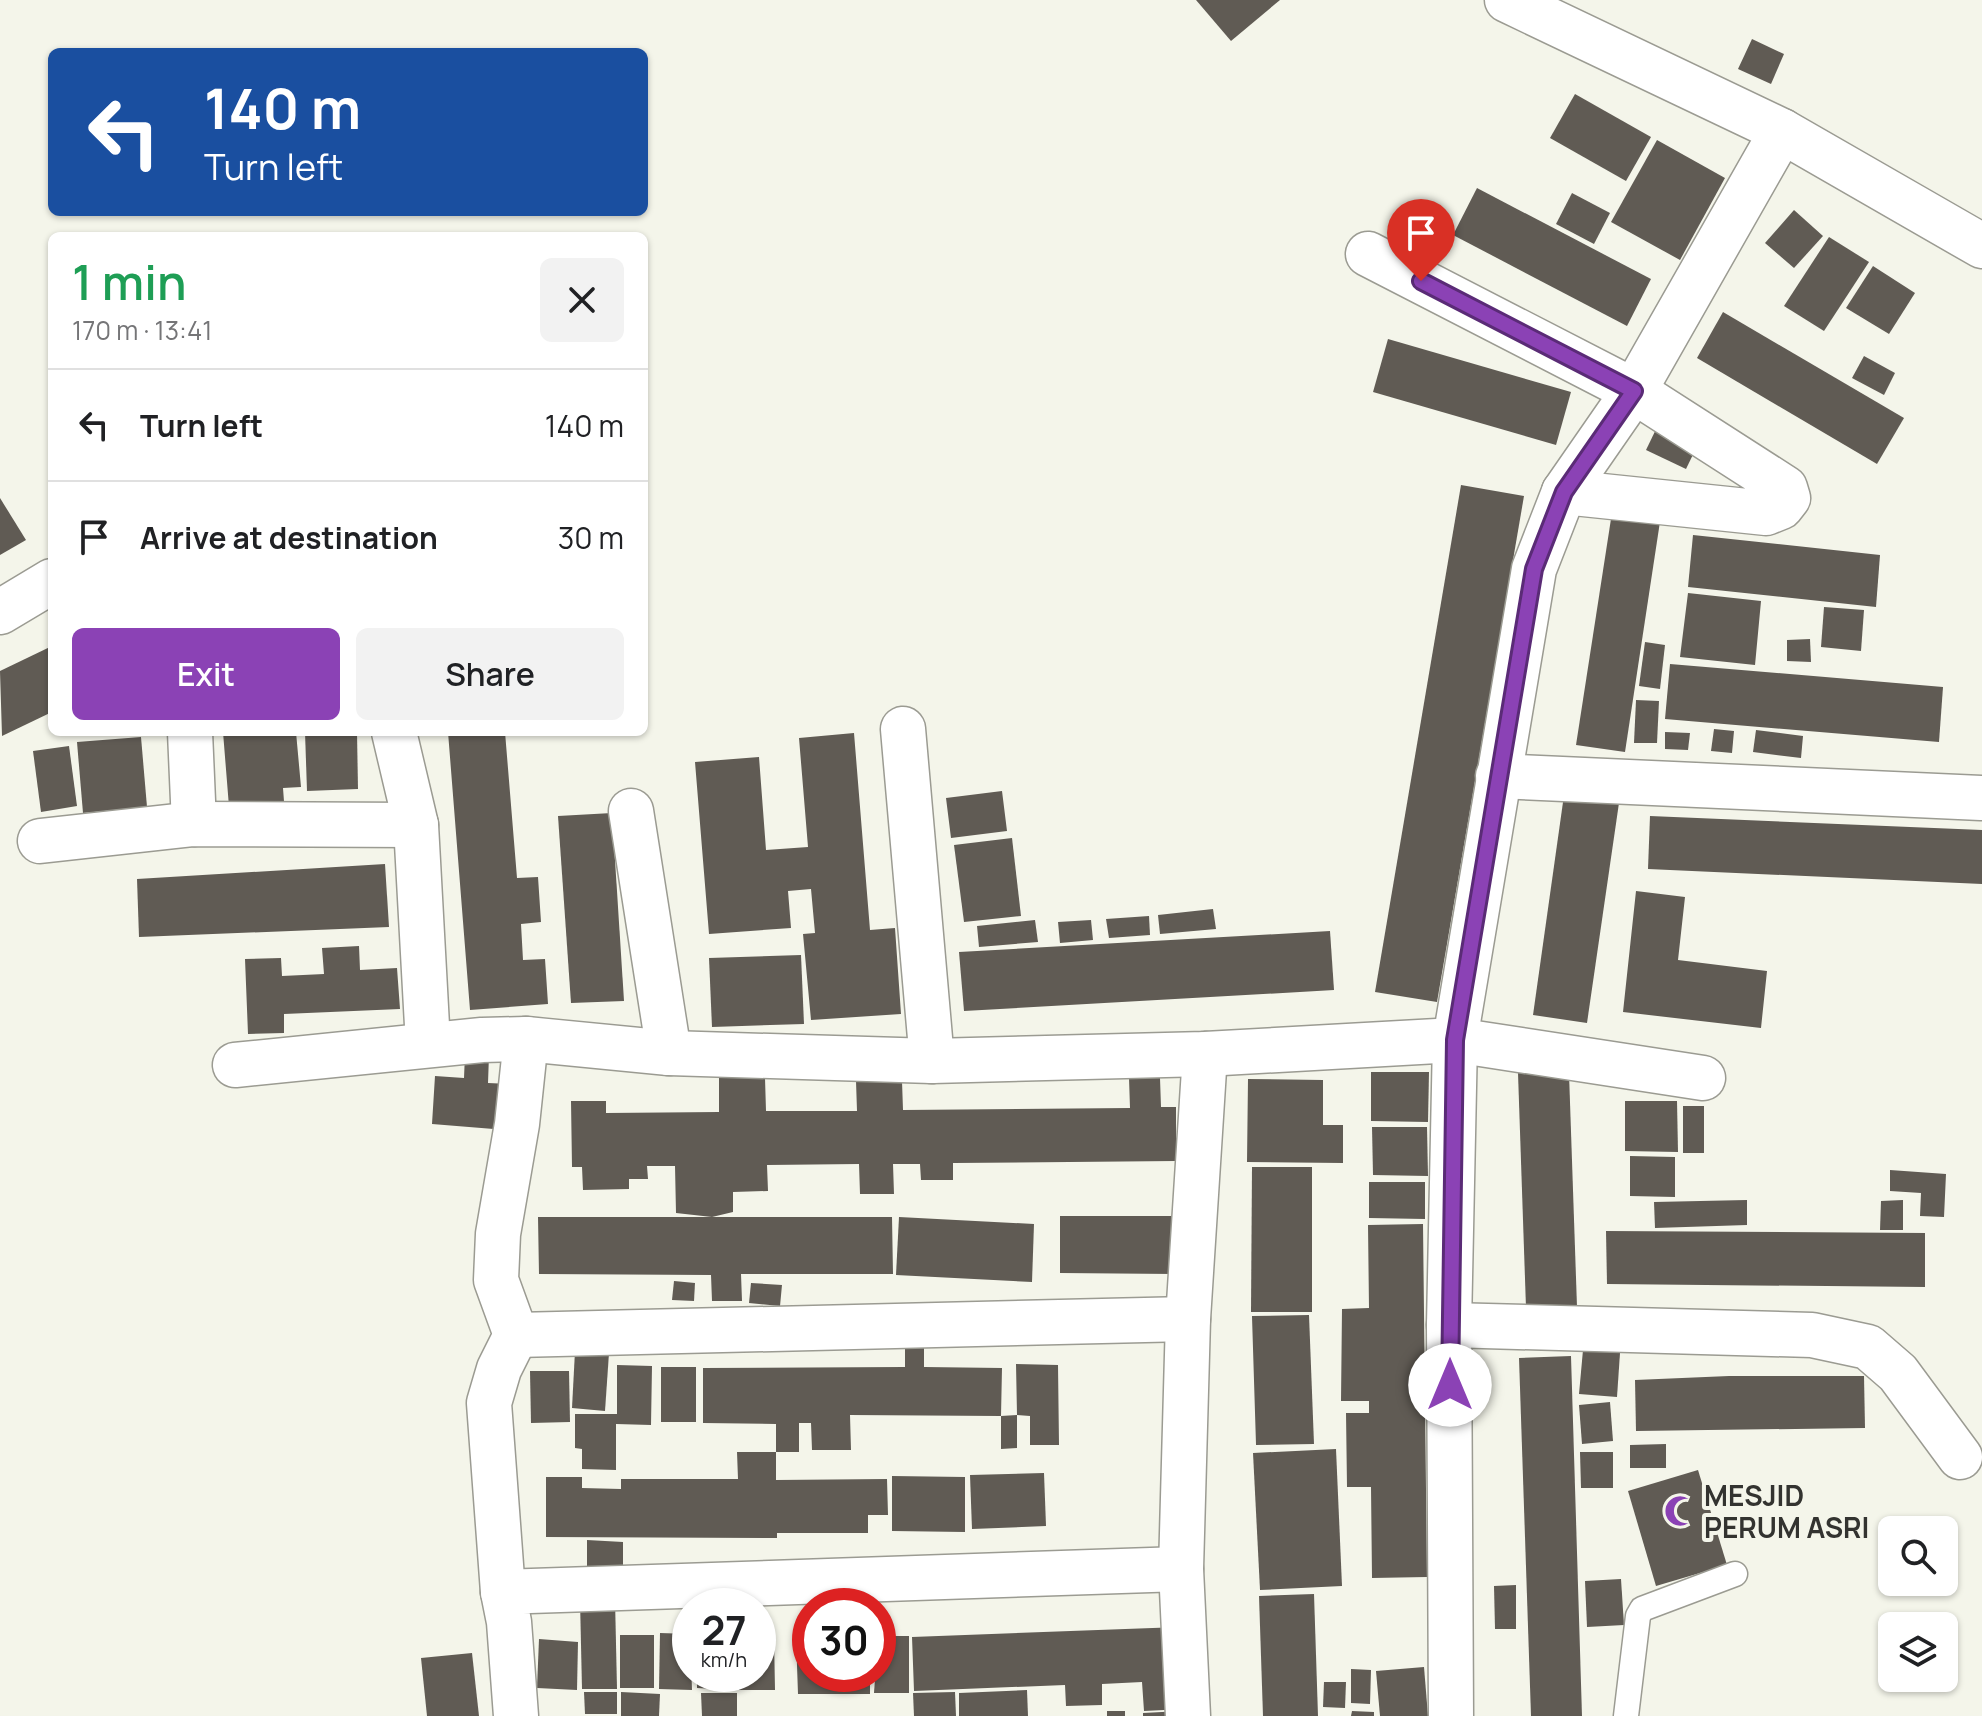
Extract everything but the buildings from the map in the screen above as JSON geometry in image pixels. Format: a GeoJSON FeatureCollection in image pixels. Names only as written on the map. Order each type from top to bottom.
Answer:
{"type":"FeatureCollection","features":[{"type":"Feature","properties":{"kind":"street"},"geometry":{"type":"LineString","coordinates":[[1507,0],[1782,131],[1982,246]]}},
{"type":"Feature","properties":{"kind":"street"},"geometry":{"type":"LineString","coordinates":[[1451,1716],[1449,1325],[1455,1040],[1534,569],[1564,492],[1634,391],[1782,131]]}},
{"type":"Feature","properties":{"kind":"street"},"geometry":{"type":"LineString","coordinates":[[1368,254],[1634,391],[1785,488],[1788,498],[1781,507],[1766,513],[1564,492]]}},
{"type":"Feature","properties":{"kind":"street"},"geometry":{"type":"LineString","coordinates":[[0,612],[48,583]]}},
{"type":"Feature","properties":{"kind":"street"},"geometry":{"type":"LineString","coordinates":[[903,729],[932,1061]]}},
{"type":"Feature","properties":{"kind":"street"},"geometry":{"type":"LineString","coordinates":[[190,736],[194,824]]}},
{"type":"Feature","properties":{"kind":"street"},"geometry":{"type":"LineString","coordinates":[[395,736],[416,825],[428,1044]]}},
{"type":"Feature","properties":{"kind":"street"},"geometry":{"type":"LineString","coordinates":[[1498,776],[1981,798]]}},
{"type":"Feature","properties":{"kind":"street"},"geometry":{"type":"LineString","coordinates":[[631,811],[669,1053]]}},
{"type":"Feature","properties":{"kind":"street"},"geometry":{"type":"LineString","coordinates":[[40,841],[194,824],[416,825]]}},
{"type":"Feature","properties":{"kind":"street"},"geometry":{"type":"LineString","coordinates":[[235,1065],[428,1044],[526,1039],[669,1053],[932,1061],[1205,1054],[1455,1040],[1703,1078]]}},
{"type":"Feature","properties":{"kind":"street"},"geometry":{"type":"LineString","coordinates":[[516,1716],[489,1403],[499,1369],[516,1335],[496,1280],[497,1249],[526,1039]]}},
{"type":"Feature","properties":{"kind":"street"},"geometry":{"type":"LineString","coordinates":[[1188,1716],[1181,1569],[1188,1319],[1205,1054]]}},
{"type":"Feature","properties":{"kind":"street"},"geometry":{"type":"LineString","coordinates":[[516,1335],[1188,1319]]}},
{"type":"Feature","properties":{"kind":"street"},"geometry":{"type":"LineString","coordinates":[[1449,1325],[1812,1335],[1868,1347],[1898,1373],[1960,1457]]}},
{"type":"Feature","properties":{"kind":"street"},"geometry":{"type":"LineString","coordinates":[[503,1592],[1181,1569]]}},
{"type":"Feature","properties":{"kind":"lane"},"geometry":{"type":"LineString","coordinates":[[1626,1716],[1638,1616],[1642,1609],[1735,1574]]}},
{"type":"Feature","properties":{"kind":"place","name":"MESJID PERUM ASRI"},"geometry":{"type":"Point","coordinates":[1680,1511]}},
{"type":"Feature","properties":{"kind":"route"},"geometry":{"type":"LineString","coordinates":[[1421,281],[1634,391],[1613,426],[1564,492],[1534,569],[1455,1040],[1450,1385]]}}]}
